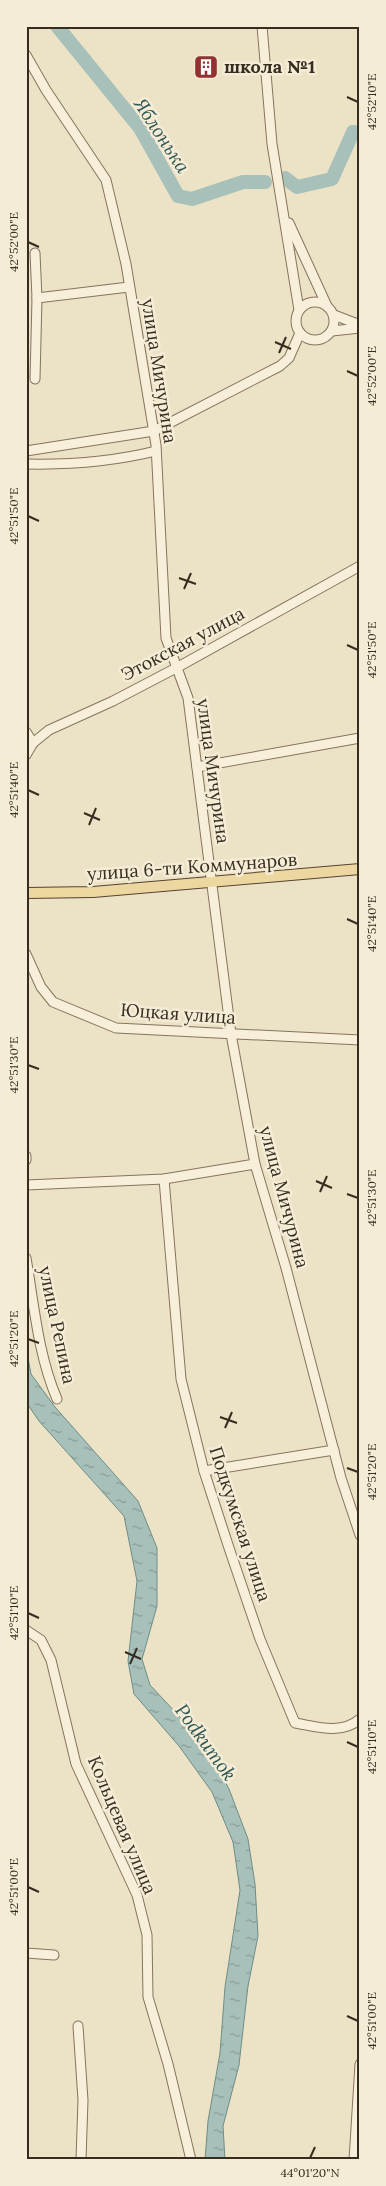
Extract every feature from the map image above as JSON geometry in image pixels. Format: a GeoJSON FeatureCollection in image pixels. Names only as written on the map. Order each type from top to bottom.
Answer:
{"type":"FeatureCollection","features":[{"type":"Feature","properties":{"kind":"main road","name":"улица 6-ти Коммунаров"},"geometry":{"type":"LineString","coordinates":[[26,893],[93,892],[360,869]]}},
{"type":"Feature","properties":{"kind":"street"},"geometry":{"type":"LineString","coordinates":[[26,452],[154,431],[280,366],[292,353],[300,333],[296,318],[299,310],[272,144],[262,26]]}},
{"type":"Feature","properties":{"kind":"street","name":"улица Мичурина"},"geometry":{"type":"LineString","coordinates":[[26,55],[46,90],[106,180],[130,287],[154,431],[166,638],[188,698],[231,1034],[255,1164],[289,1278],[334,1450],[360,1535]]}},
{"type":"Feature","properties":{"kind":"street"},"geometry":{"type":"LineString","coordinates":[[284,214],[327,306],[334,315],[360,327]]}},
{"type":"Feature","properties":{"kind":"street"},"geometry":{"type":"LineString","coordinates":[[34,253],[37,298],[36,379]]}},
{"type":"Feature","properties":{"kind":"street"},"geometry":{"type":"LineString","coordinates":[[37,298],[130,287]]}},
{"type":"Feature","properties":{"kind":"street"},"geometry":{"type":"LineString","coordinates":[[299,310],[312,302],[327,306]]}},
{"type":"Feature","properties":{"kind":"street"},"geometry":{"type":"LineString","coordinates":[[332,332],[334,315]]}},
{"type":"Feature","properties":{"kind":"street"},"geometry":{"type":"LineString","coordinates":[[300,333],[308,339],[316,340],[325,338],[332,332],[360,327]]}},
{"type":"Feature","properties":{"kind":"street"},"geometry":{"type":"LineString","coordinates":[[26,464],[52,465],[156,451]]}},
{"type":"Feature","properties":{"kind":"street","name":"Этокская улица"},"geometry":{"type":"LineString","coordinates":[[26,754],[33,743],[49,730],[112,701],[178,667],[360,566]]}},
{"type":"Feature","properties":{"kind":"street"},"geometry":{"type":"LineString","coordinates":[[26,732],[33,743]]}},
{"type":"Feature","properties":{"kind":"street"},"geometry":{"type":"LineString","coordinates":[[197,767],[360,738]]}},
{"type":"Feature","properties":{"kind":"street","name":"Юцкая улица"},"geometry":{"type":"LineString","coordinates":[[26,954],[41,987],[53,1002],[116,1028],[360,1040]]}},
{"type":"Feature","properties":{"kind":"street"},"geometry":{"type":"LineString","coordinates":[[26,1185],[164,1179],[255,1164]]}},
{"type":"Feature","properties":{"kind":"street","name":"Подкумская улица"},"geometry":{"type":"LineString","coordinates":[[164,1179],[181,1379],[204,1471],[260,1639],[296,1723],[338,1730],[352,1726],[360,1719]]}},
{"type":"Feature","properties":{"kind":"street","name":"улица Репина"},"geometry":{"type":"LineString","coordinates":[[26,1258],[43,1354],[50,1382],[57,1398]]}},
{"type":"Feature","properties":{"kind":"street"},"geometry":{"type":"LineString","coordinates":[[204,1471],[334,1450]]}},
{"type":"Feature","properties":{"kind":"street","name":"Кольцевая улица"},"geometry":{"type":"LineString","coordinates":[[26,1630],[41,1640],[51,1660],[76,1764],[137,1896],[147,1935],[148,1997],[168,2064],[191,2160]]}},
{"type":"Feature","properties":{"kind":"street"},"geometry":{"type":"LineString","coordinates":[[26,1953],[54,1955]]}},
{"type":"Feature","properties":{"kind":"street"},"geometry":{"type":"LineString","coordinates":[[78,2026],[83,2100],[81,2160]]}},
{"type":"Feature","properties":{"kind":"street"},"geometry":{"type":"LineString","coordinates":[[354,2160],[360,2064]]}},
{"type":"Feature","properties":{"kind":"water"},"geometry":{"type":"Polygon","coordinates":[[[26,1347],[31,1374],[55,1407],[138,1501],[157,1548],[157,1606],[142,1659],[150,1685],[205,1744],[229,1789],[248,1839],[255,1884],[258,1936],[248,1986],[239,2065],[223,2126],[225,2160],[205,2160],[208,2121],[220,2053],[225,1987],[240,1890],[233,1842],[212,1792],[179,1746],[134,1694],[128,1661],[137,1581],[124,1516],[39,1421],[26,1402],[26,1347]]]}},
{"type":"Feature","properties":{"kind":"waterway","name":"Яблонька"},"geometry":{"type":"LineString","coordinates":[[57,26],[140,128],[178,196],[192,199],[243,182],[265,182]]}},
{"type":"Feature","properties":{"kind":"waterway","name":"Яблонька"},"geometry":{"type":"LineString","coordinates":[[285,178],[297,187],[332,179],[353,132],[360,133]]}},
{"type":"Feature","properties":{"kind":"place","name":"школа №1"},"geometry":{"type":"Point","coordinates":[206,67]}},
{"type":"Feature","properties":{"kind":"water label","name":"Podkumok"},"geometry":{"type":"Point","coordinates":[206,1742]}}]}
